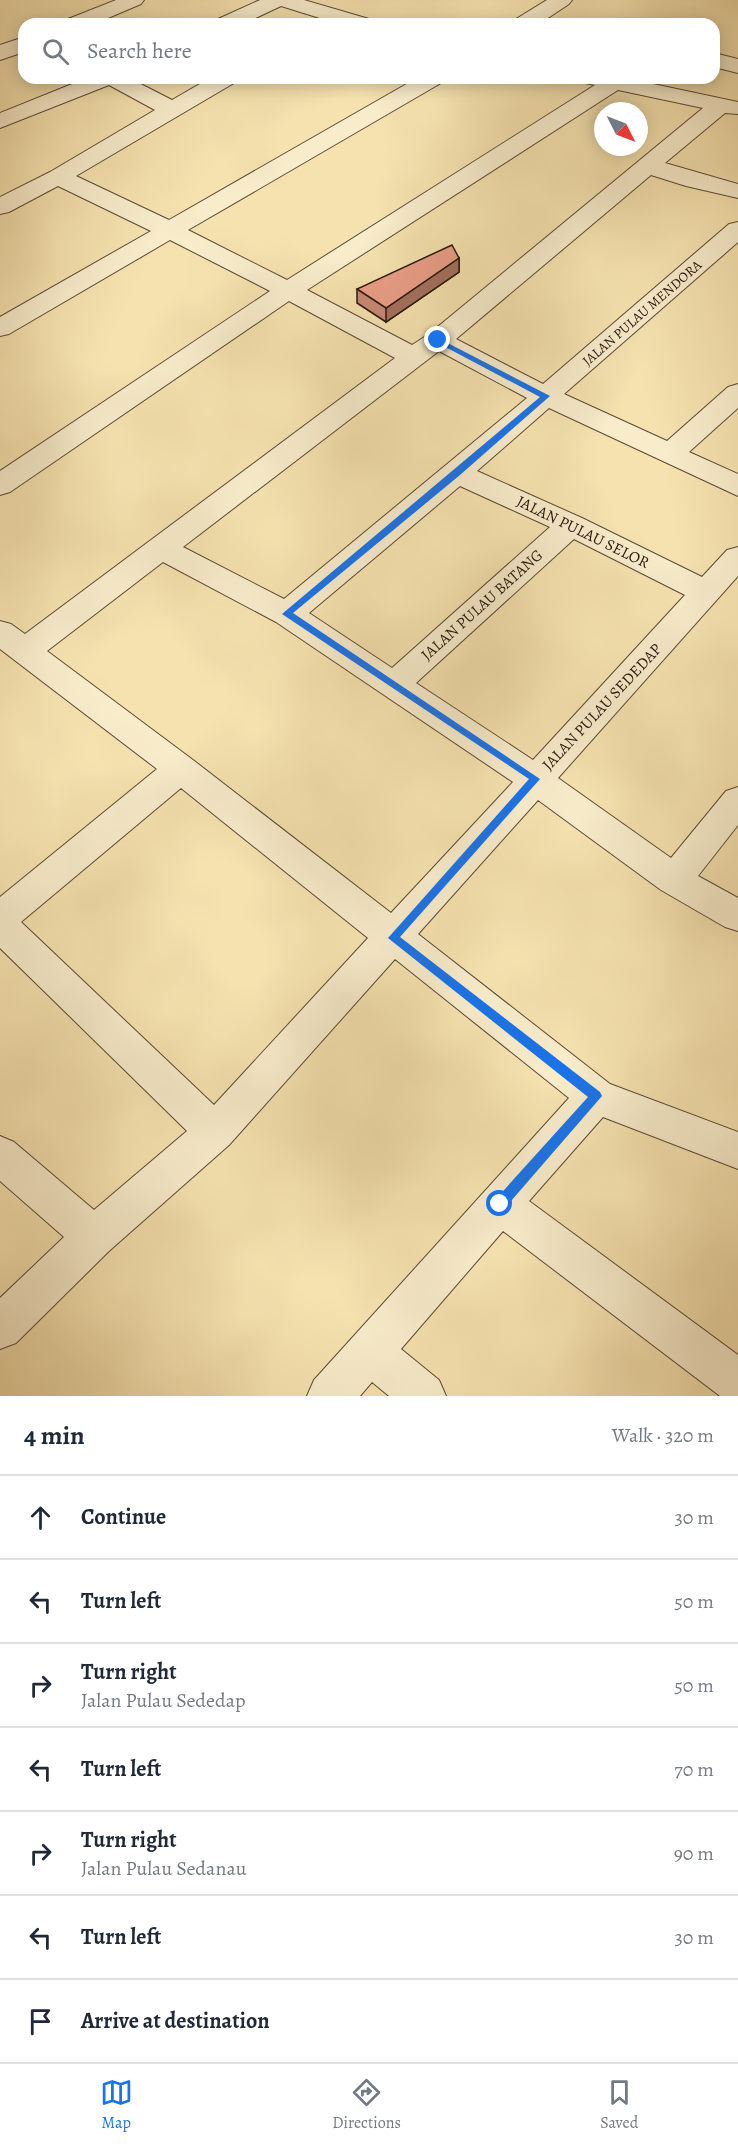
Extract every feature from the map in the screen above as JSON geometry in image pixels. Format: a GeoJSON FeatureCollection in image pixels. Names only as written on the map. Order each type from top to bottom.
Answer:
{"type":"FeatureCollection","features":[{"type":"Feature","properties":{"kind":"street"},"geometry":{"type":"LineString","coordinates":[[92,18],[134,0]]}},
{"type":"Feature","properties":{"kind":"street"},"geometry":{"type":"LineString","coordinates":[[239,18],[277,0]]}},
{"type":"Feature","properties":{"kind":"street"},"geometry":{"type":"LineString","coordinates":[[282,0],[324,18]]}},
{"type":"Feature","properties":{"kind":"street"},"geometry":{"type":"LineString","coordinates":[[534,18],[562,0]]}},
{"type":"Feature","properties":{"kind":"street"},"geometry":{"type":"LineString","coordinates":[[108,12],[120,18]]}},
{"type":"Feature","properties":{"kind":"street"},"geometry":{"type":"LineString","coordinates":[[0,53],[18,46]]}},
{"type":"Feature","properties":{"kind":"street"},"geometry":{"type":"LineString","coordinates":[[720,62],[738,66]]}},
{"type":"Feature","properties":{"kind":"street"},"geometry":{"type":"LineString","coordinates":[[0,122],[92,84]]}},
{"type":"Feature","properties":{"kind":"street"},"geometry":{"type":"LineString","coordinates":[[123,84],[171,109]]}},
{"type":"Feature","properties":{"kind":"street"},"geometry":{"type":"LineString","coordinates":[[0,207],[58,177],[215,84]]}},
{"type":"Feature","properties":{"kind":"street"},"geometry":{"type":"LineString","coordinates":[[0,328],[169,228],[422,84]]}},
{"type":"Feature","properties":{"kind":"street"},"geometry":{"type":"LineString","coordinates":[[0,485],[596,84]]}},
{"type":"Feature","properties":{"kind":"street"},"geometry":{"type":"LineString","coordinates":[[621,84],[729,107]]}},
{"type":"Feature","properties":{"kind":"street"},"geometry":{"type":"LineString","coordinates":[[729,107],[649,166],[438,340],[162,549],[13,642],[181,769],[596,1096],[738,1151]]}},
{"type":"Feature","properties":{"kind":"street"},"geometry":{"type":"LineString","coordinates":[[649,166],[695,181],[738,191]]}},
{"type":"Feature","properties":{"kind":"street"},"geometry":{"type":"LineString","coordinates":[[58,177],[169,228],[413,357]]}},
{"type":"Feature","properties":{"kind":"street","name":"JALAN PULAU MENDORA"},"geometry":{"type":"LineString","coordinates":[[287,614],[457,473],[738,230]]}},
{"type":"Feature","properties":{"kind":"street"},"geometry":{"type":"LineString","coordinates":[[438,340],[545,396],[738,486]]}},
{"type":"Feature","properties":{"kind":"street"},"geometry":{"type":"LineString","coordinates":[[671,453],[738,393]]}},
{"type":"Feature","properties":{"kind":"street","name":"JALAN PULAU SELOR"},"geometry":{"type":"LineString","coordinates":[[457,473],[571,525],[707,593]]}},
{"type":"Feature","properties":{"kind":"street","name":"JALAN PULAU BATANG"},"geometry":{"type":"LineString","coordinates":[[394,684],[571,525]]}},
{"type":"Feature","properties":{"kind":"street"},"geometry":{"type":"LineString","coordinates":[[162,549],[287,614],[535,779],[674,880],[738,916]]}},
{"type":"Feature","properties":{"kind":"street","name":"JALAN PULAU SEDEDAP"},"geometry":{"type":"LineString","coordinates":[[0,1328],[94,1237],[215,1132],[738,557]]}},
{"type":"Feature","properties":{"kind":"street"},"geometry":{"type":"LineString","coordinates":[[0,918],[181,769]]}},
{"type":"Feature","properties":{"kind":"street"},"geometry":{"type":"LineString","coordinates":[[674,880],[738,800]]}},
{"type":"Feature","properties":{"kind":"street"},"geometry":{"type":"LineString","coordinates":[[0,925],[215,1132]]}},
{"type":"Feature","properties":{"kind":"street"},"geometry":{"type":"LineString","coordinates":[[330,1396],[596,1096]]}},
{"type":"Feature","properties":{"kind":"street"},"geometry":{"type":"LineString","coordinates":[[0,1155],[94,1237]]}},
{"type":"Feature","properties":{"kind":"street"},"geometry":{"type":"LineString","coordinates":[[500,1204],[738,1382]]}},
{"type":"Feature","properties":{"kind":"street"},"geometry":{"type":"LineString","coordinates":[[370,1351],[423,1396]]}},
{"type":"Feature","properties":{"kind":"building"},"geometry":{"type":"Polygon","coordinates":[[[452,245],[459,258],[386,308],[357,289],[452,245]]]}},
{"type":"Feature","properties":{"kind":"route"},"geometry":{"type":"LineString","coordinates":[[438,340],[545,396],[457,473],[287,614],[535,779],[393,938],[596,1096],[500,1204]]}}]}
